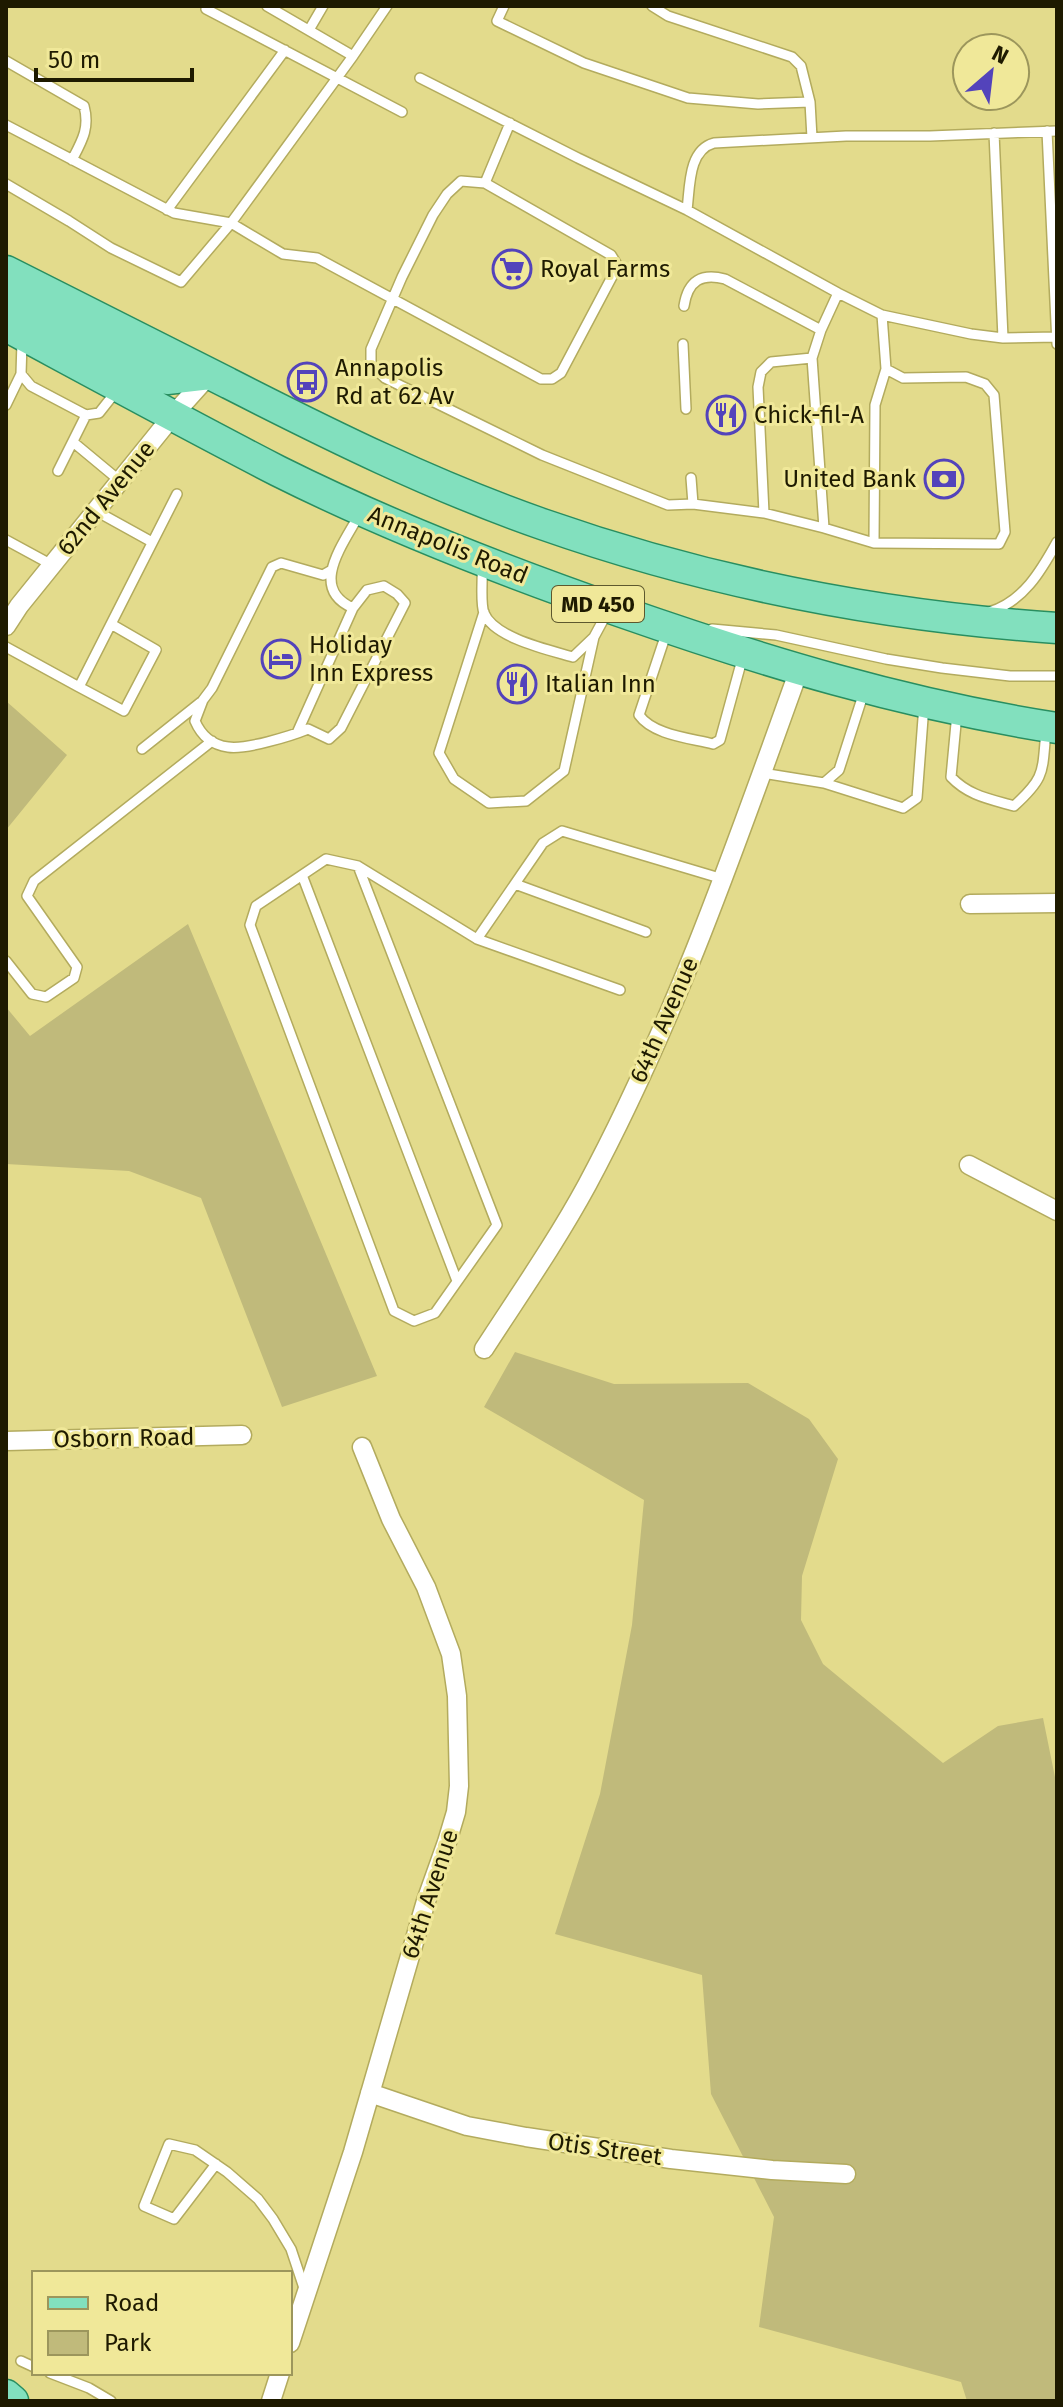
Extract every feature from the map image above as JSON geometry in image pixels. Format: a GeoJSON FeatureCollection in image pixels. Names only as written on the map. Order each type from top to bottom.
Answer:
{"type":"FeatureCollection","features":[{"type":"Feature","properties":{"kind":"main road","name":"MD 450"},"geometry":{"type":"LineString","coordinates":[[6,271],[332,436],[422,477],[542,525],[743,582],[826,599],[925,615],[1057,628]]}},
{"type":"Feature","properties":{"kind":"main road"},"geometry":{"type":"LineString","coordinates":[[6,297],[167,379],[210,374]]}},
{"type":"Feature","properties":{"kind":"main road","name":"Annapolis Road"},"geometry":{"type":"LineString","coordinates":[[14,331],[279,471],[482,560],[670,629],[799,670],[924,702],[1052,727]]}},
{"type":"Feature","properties":{"kind":"main road"},"geometry":{"type":"LineString","coordinates":[[6,2395],[13,2401]]}},
{"type":"Feature","properties":{"kind":"street","name":"62nd Avenue"},"geometry":{"type":"LineString","coordinates":[[6,626],[174,414],[210,374]]}},
{"type":"Feature","properties":{"kind":"street","name":"64th Avenue"},"geometry":{"type":"LineString","coordinates":[[484,1349],[585,1188],[613,1133],[675,998],[723,879],[799,670]]}},
{"type":"Feature","properties":{"kind":"street"},"geometry":{"type":"LineString","coordinates":[[970,904],[1057,903]]}},
{"type":"Feature","properties":{"kind":"street"},"geometry":{"type":"LineString","coordinates":[[969,1165],[1057,1211]]}},
{"type":"Feature","properties":{"kind":"street","name":"Osborn Road"},"geometry":{"type":"LineString","coordinates":[[6,1441],[242,1435]]}},
{"type":"Feature","properties":{"kind":"street","name":"64th Avenue"},"geometry":{"type":"LineString","coordinates":[[292,2337],[456,1812],[460,1753],[451,1654],[426,1587],[391,1519],[362,1447]]}},
{"type":"Feature","properties":{"kind":"street","name":"Otis Street"},"geometry":{"type":"LineString","coordinates":[[370,2093],[467,2126],[526,2137],[671,2159],[846,2174]]}},
{"type":"Feature","properties":{"kind":"street"},"geometry":{"type":"LineString","coordinates":[[271,2401],[279,2375]]}},
{"type":"Feature","properties":{"kind":"lane"},"geometry":{"type":"LineString","coordinates":[[267,6],[353,56]]}},
{"type":"Feature","properties":{"kind":"lane"},"geometry":{"type":"LineString","coordinates":[[309,30],[323,6]]}},
{"type":"Feature","properties":{"kind":"lane"},"geometry":{"type":"LineString","coordinates":[[6,184],[111,248],[181,282],[231,223],[338,79],[387,6]]}},
{"type":"Feature","properties":{"kind":"lane"},"geometry":{"type":"LineString","coordinates":[[504,6],[497,21],[584,63],[688,98],[758,104],[810,102]]}},
{"type":"Feature","properties":{"kind":"lane"},"geometry":{"type":"LineString","coordinates":[[652,6],[668,16],[792,57],[801,66],[810,102],[812,138]]}},
{"type":"Feature","properties":{"kind":"lane"},"geometry":{"type":"LineString","coordinates":[[206,9],[402,112]]}},
{"type":"Feature","properties":{"kind":"lane"},"geometry":{"type":"LineString","coordinates":[[167,210],[285,50]]}},
{"type":"Feature","properties":{"kind":"lane"},"geometry":{"type":"LineString","coordinates":[[6,61],[84,106],[86,132],[72,160]]}},
{"type":"Feature","properties":{"kind":"lane"},"geometry":{"type":"LineString","coordinates":[[420,78],[687,210],[882,315],[971,334],[1003,338],[1057,337]]}},
{"type":"Feature","properties":{"kind":"lane"},"geometry":{"type":"LineString","coordinates":[[485,183],[510,123]]}},
{"type":"Feature","properties":{"kind":"lane"},"geometry":{"type":"LineString","coordinates":[[6,125],[174,213],[231,223],[283,254],[317,258],[392,300],[541,379],[552,379],[561,373],[614,273],[616,263],[611,255],[485,183],[461,181],[447,194],[433,215],[392,300],[371,349],[371,365],[385,378],[542,455],[668,505],[693,504],[764,513],[874,543],[999,544],[1005,532],[994,395],[985,384],[966,377],[903,378],[886,369]]}},
{"type":"Feature","properties":{"kind":"lane"},"geometry":{"type":"LineString","coordinates":[[687,210],[698,152],[705,145],[714,143],[1052,131],[1057,344]]}},
{"type":"Feature","properties":{"kind":"lane"},"geometry":{"type":"LineString","coordinates":[[994,133],[1003,338]]}},
{"type":"Feature","properties":{"kind":"lane"},"geometry":{"type":"LineString","coordinates":[[684,306],[694,283],[713,276],[725,279],[821,330]]}},
{"type":"Feature","properties":{"kind":"lane"},"geometry":{"type":"LineString","coordinates":[[824,528],[812,358],[838,293]]}},
{"type":"Feature","properties":{"kind":"lane"},"geometry":{"type":"LineString","coordinates":[[874,543],[875,405],[886,369],[882,315]]}},
{"type":"Feature","properties":{"kind":"lane"},"geometry":{"type":"LineString","coordinates":[[14,331],[21,374],[31,386],[86,415],[99,413],[120,386]]}},
{"type":"Feature","properties":{"kind":"lane"},"geometry":{"type":"LineString","coordinates":[[683,344],[686,409]]}},
{"type":"Feature","properties":{"kind":"lane"},"geometry":{"type":"LineString","coordinates":[[764,513],[758,387],[761,372],[771,362],[812,358]]}},
{"type":"Feature","properties":{"kind":"lane"},"geometry":{"type":"LineString","coordinates":[[6,405],[21,374]]}},
{"type":"Feature","properties":{"kind":"lane"},"geometry":{"type":"LineString","coordinates":[[58,471],[86,415]]}},
{"type":"Feature","properties":{"kind":"lane"},"geometry":{"type":"LineString","coordinates":[[73,442],[120,481]]}},
{"type":"Feature","properties":{"kind":"lane"},"geometry":{"type":"LineString","coordinates":[[691,478],[693,504]]}},
{"type":"Feature","properties":{"kind":"lane"},"geometry":{"type":"LineString","coordinates":[[79,687],[177,494]]}},
{"type":"Feature","properties":{"kind":"lane"},"geometry":{"type":"LineString","coordinates":[[142,749],[203,700],[212,688],[272,567],[281,563],[323,575],[330,571],[362,510]]}},
{"type":"Feature","properties":{"kind":"lane"},"geometry":{"type":"LineString","coordinates":[[96,511],[152,542]]}},
{"type":"Feature","properties":{"kind":"lane"},"geometry":{"type":"LineString","coordinates":[[6,540],[52,565]]}},
{"type":"Feature","properties":{"kind":"lane"},"geometry":{"type":"LineString","coordinates":[[963,619],[996,610],[1023,593],[1057,542]]}},
{"type":"Feature","properties":{"kind":"lane"},"geometry":{"type":"LineString","coordinates":[[482,560],[484,612],[439,753],[454,779],[489,803],[526,801],[564,771],[594,637],[610,608]]}},
{"type":"Feature","properties":{"kind":"lane"},"geometry":{"type":"LineString","coordinates":[[330,571],[332,590],[342,603],[353,608]]}},
{"type":"Feature","properties":{"kind":"lane"},"geometry":{"type":"LineString","coordinates":[[203,700],[195,721],[200,733],[229,748],[284,738],[308,729],[329,739],[341,728],[405,603],[397,594],[384,586],[367,590],[353,608],[297,733]]}},
{"type":"Feature","properties":{"kind":"lane"},"geometry":{"type":"LineString","coordinates":[[484,612],[498,629],[530,644],[573,657],[594,637]]}},
{"type":"Feature","properties":{"kind":"lane"},"geometry":{"type":"LineString","coordinates":[[6,647],[124,711],[156,650],[111,624]]}},
{"type":"Feature","properties":{"kind":"lane"},"geometry":{"type":"LineString","coordinates":[[744,653],[720,740],[713,744],[657,729],[646,724],[639,715],[670,629],[736,630],[942,668],[1010,676],[1057,676]]}},
{"type":"Feature","properties":{"kind":"lane"},"geometry":{"type":"LineString","coordinates":[[824,783],[839,770],[865,688]]}},
{"type":"Feature","properties":{"kind":"lane"},"geometry":{"type":"LineString","coordinates":[[762,773],[824,783],[903,808],[917,798],[924,702]]}},
{"type":"Feature","properties":{"kind":"lane"},"geometry":{"type":"LineString","coordinates":[[957,709],[951,777],[963,790],[978,797],[1014,806],[1032,790],[1042,775],[1052,727]]}},
{"type":"Feature","properties":{"kind":"lane"},"geometry":{"type":"LineString","coordinates":[[6,961],[32,994],[46,997],[74,978],[77,967],[27,896],[34,881],[212,741]]}},
{"type":"Feature","properties":{"kind":"lane"},"geometry":{"type":"LineString","coordinates":[[477,939],[543,843],[562,831],[723,879]]}},
{"type":"Feature","properties":{"kind":"lane"},"geometry":{"type":"LineString","coordinates":[[358,866],[497,1225],[435,1313],[414,1321],[394,1311],[250,925],[256,906],[326,859],[358,866],[477,939],[620,990]]}},
{"type":"Feature","properties":{"kind":"lane"},"geometry":{"type":"LineString","coordinates":[[302,875],[457,1281]]}},
{"type":"Feature","properties":{"kind":"lane"},"geometry":{"type":"LineString","coordinates":[[515,884],[646,932]]}},
{"type":"Feature","properties":{"kind":"lane"},"geometry":{"type":"LineString","coordinates":[[216,2164],[174,2219],[144,2206],[169,2144],[195,2150],[216,2164],[258,2199],[291,2249],[306,2295]]}},
{"type":"Feature","properties":{"kind":"lane"},"geometry":{"type":"LineString","coordinates":[[21,2361],[32,2366]]}},
{"type":"Feature","properties":{"kind":"lane"},"geometry":{"type":"LineString","coordinates":[[55,2375],[89,2388],[111,2401]]}},
{"type":"Feature","properties":{"kind":"green space"},"geometry":{"type":"Polygon","coordinates":[[[6,701],[67,755],[6,830],[6,701]]]}},
{"type":"Feature","properties":{"kind":"green space"},"geometry":{"type":"Polygon","coordinates":[[[188,924],[377,1376],[282,1407],[201,1198],[129,1171],[6,1164],[6,1007],[30,1036],[188,924]]]}},
{"type":"Feature","properties":{"kind":"green space"},"geometry":{"type":"Polygon","coordinates":[[[515,1352],[614,1384],[748,1383],[809,1419],[838,1459],[802,1576],[801,1620],[823,1664],[943,1763],[998,1726],[1043,1718],[1057,1787],[1057,2401],[967,2401],[961,2382],[759,2327],[774,2217],[711,2094],[702,1975],[555,1934],[600,1794],[632,1625],[644,1500],[484,1407],[515,1352]]]}},
{"type":"Feature","properties":{"kind":"place","name":"Royal Farms"},"geometry":{"type":"Point","coordinates":[512,269]}},
{"type":"Feature","properties":{"kind":"place","name":"Annapolis Rd at 62 Av"},"geometry":{"type":"Point","coordinates":[307,382]}},
{"type":"Feature","properties":{"kind":"place","name":"Chick-fil-A"},"geometry":{"type":"Point","coordinates":[726,415]}},
{"type":"Feature","properties":{"kind":"place","name":"United Bank"},"geometry":{"type":"Point","coordinates":[944,479]}},
{"type":"Feature","properties":{"kind":"place","name":"Holiday Inn Express"},"geometry":{"type":"Point","coordinates":[281,659]}},
{"type":"Feature","properties":{"kind":"place","name":"Italian Inn"},"geometry":{"type":"Point","coordinates":[517,684]}}]}
